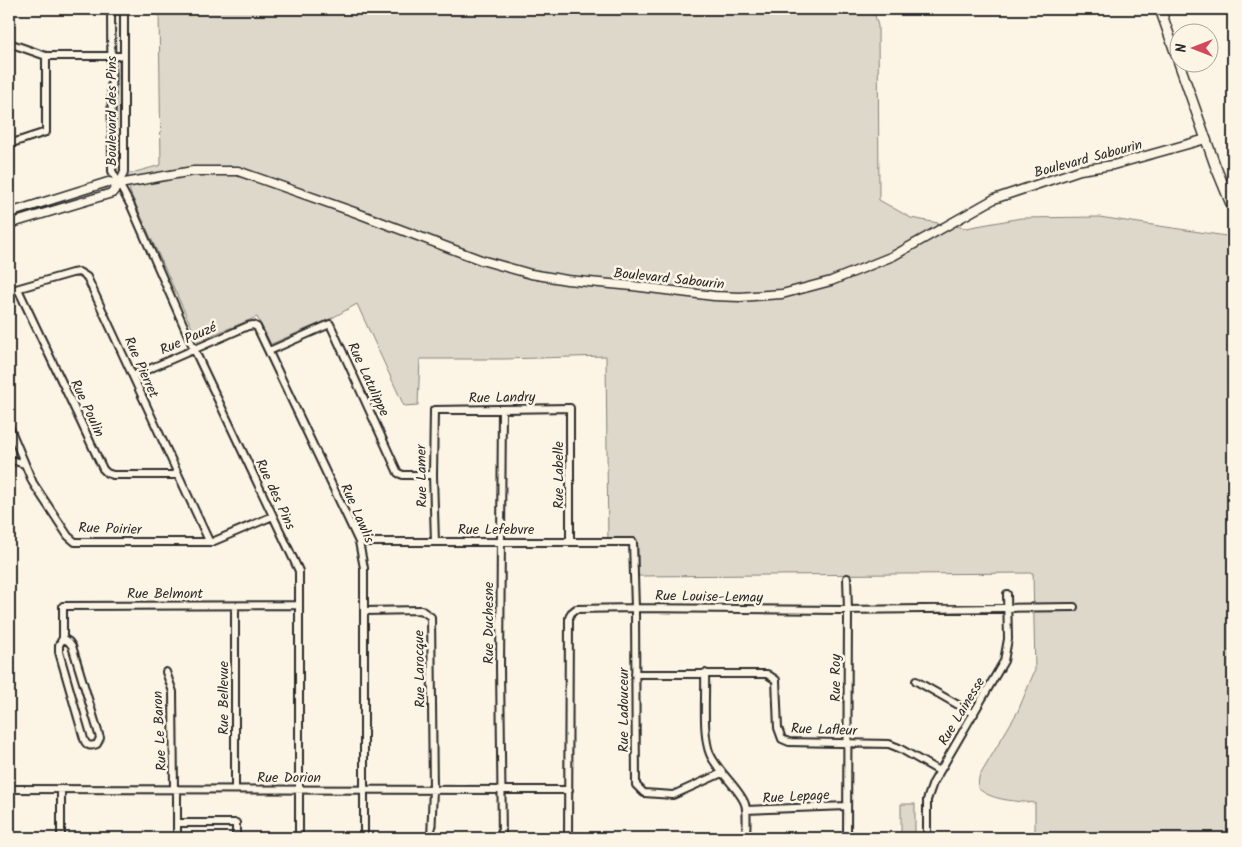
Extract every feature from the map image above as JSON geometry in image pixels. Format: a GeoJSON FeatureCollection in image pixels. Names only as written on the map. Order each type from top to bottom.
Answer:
{"type":"FeatureCollection","features":[{"type":"Feature","properties":{"kind":"main road"},"geometry":{"type":"LineString","coordinates":[[1160,9],[1233,209]]}},
{"type":"Feature","properties":{"kind":"street","name":"Boulevard des Pins"},"geometry":{"type":"LineString","coordinates":[[111,9],[112,170],[119,184]]}},
{"type":"Feature","properties":{"kind":"street","name":"Boulevard des Pins"},"geometry":{"type":"LineString","coordinates":[[119,184],[124,172],[124,9]]}},
{"type":"Feature","properties":{"kind":"street"},"geometry":{"type":"LineString","coordinates":[[9,43],[46,56],[124,56]]}},
{"type":"Feature","properties":{"kind":"street"},"geometry":{"type":"LineString","coordinates":[[9,144],[46,132],[46,56]]}},
{"type":"Feature","properties":{"kind":"street","name":"Boulevard Sabourin"},"geometry":{"type":"LineString","coordinates":[[9,213],[108,182],[119,184],[192,171],[238,171],[473,257],[531,274],[567,280],[714,296],[740,297],[782,294],[831,281],[893,256],[994,199],[1080,170],[1113,165],[1206,139]]}},
{"type":"Feature","properties":{"kind":"street","name":"Boulevard Sabourin"},"geometry":{"type":"LineString","coordinates":[[9,224],[112,193],[119,184]]}},
{"type":"Feature","properties":{"kind":"street","name":"Rue des Pins"},"geometry":{"type":"LineString","coordinates":[[119,184],[298,571],[299,838]]}},
{"type":"Feature","properties":{"kind":"street","name":"Rue Pierret"},"geometry":{"type":"LineString","coordinates":[[9,291],[72,273],[78,272],[87,277],[208,541]]}},
{"type":"Feature","properties":{"kind":"street","name":"Rue Poulin"},"geometry":{"type":"LineString","coordinates":[[18,288],[102,469],[113,475],[178,475]]}},
{"type":"Feature","properties":{"kind":"street","name":"Rue Latulippe"},"geometry":{"type":"LineString","coordinates":[[269,351],[330,324],[398,473],[403,475],[433,475]]}},
{"type":"Feature","properties":{"kind":"street","name":"Rue Pauzé"},"geometry":{"type":"LineString","coordinates":[[133,376],[253,325]]}},
{"type":"Feature","properties":{"kind":"street","name":"Rue Lawlis"},"geometry":{"type":"LineString","coordinates":[[253,325],[257,327],[269,351],[358,542],[364,568],[364,838]]}},
{"type":"Feature","properties":{"kind":"street","name":"Rue Landry"},"geometry":{"type":"LineString","coordinates":[[434,410],[570,408]]}},
{"type":"Feature","properties":{"kind":"street","name":"Rue Labelle"},"geometry":{"type":"LineString","coordinates":[[570,408],[570,542]]}},
{"type":"Feature","properties":{"kind":"street","name":"Rue Duchesne"},"geometry":{"type":"LineString","coordinates":[[502,409],[502,838]]}},
{"type":"Feature","properties":{"kind":"street","name":"Rue Lamer"},"geometry":{"type":"LineString","coordinates":[[434,410],[435,542]]}},
{"type":"Feature","properties":{"kind":"street","name":"Rue Poirier"},"geometry":{"type":"LineString","coordinates":[[9,426],[33,483],[48,508],[68,536],[75,542],[212,542],[273,516]]}},
{"type":"Feature","properties":{"kind":"street"},"geometry":{"type":"LineString","coordinates":[[9,459],[24,464]]}},
{"type":"Feature","properties":{"kind":"street","name":"Rue Lefebvre"},"geometry":{"type":"LineString","coordinates":[[358,542],[633,542]]}},
{"type":"Feature","properties":{"kind":"street","name":"Rue Ladouceur"},"geometry":{"type":"LineString","coordinates":[[633,542],[636,785],[644,793],[673,795],[722,773]]}},
{"type":"Feature","properties":{"kind":"street","name":"Rue Roy"},"geometry":{"type":"LineString","coordinates":[[847,578],[847,838]]}},
{"type":"Feature","properties":{"kind":"street","name":"Rue Lainesse"},"geometry":{"type":"LineString","coordinates":[[927,838],[928,797],[932,783],[1004,660],[1008,639],[1007,594]]}},
{"type":"Feature","properties":{"kind":"street","name":"Rue Belmont"},"geometry":{"type":"LineString","coordinates":[[63,638],[72,646],[100,738],[99,742],[94,746],[88,745],[84,740],[59,652],[59,645],[63,638],[63,606],[299,605]]}},
{"type":"Feature","properties":{"kind":"street","name":"Rue Bellevue"},"geometry":{"type":"LineString","coordinates":[[235,606],[235,789]]}},
{"type":"Feature","properties":{"kind":"street","name":"Rue Louise-Lemay"},"geometry":{"type":"LineString","coordinates":[[568,838],[569,618],[576,609],[848,610],[1074,607]]}},
{"type":"Feature","properties":{"kind":"street","name":"Rue Larocque"},"geometry":{"type":"LineString","coordinates":[[364,611],[421,610],[431,617],[433,789]]}},
{"type":"Feature","properties":{"kind":"street","name":"Rue Le Baron"},"geometry":{"type":"LineString","coordinates":[[166,672],[173,692],[177,838]]}},
{"type":"Feature","properties":{"kind":"street","name":"Rue Lafleur"},"geometry":{"type":"LineString","coordinates":[[635,674],[767,674],[776,680],[778,728],[782,739],[789,742],[891,744],[939,771]]}},
{"type":"Feature","properties":{"kind":"street"},"geometry":{"type":"LineString","coordinates":[[705,674],[707,741],[710,753],[722,773],[742,799],[746,810],[746,838]]}},
{"type":"Feature","properties":{"kind":"street"},"geometry":{"type":"LineString","coordinates":[[916,681],[974,714]]}},
{"type":"Feature","properties":{"kind":"street","name":"Rue Dorion"},"geometry":{"type":"LineString","coordinates":[[9,789],[569,790]]}},
{"type":"Feature","properties":{"kind":"street"},"geometry":{"type":"LineString","coordinates":[[61,789],[61,838]]}},
{"type":"Feature","properties":{"kind":"street"},"geometry":{"type":"LineString","coordinates":[[431,838],[433,789]]}},
{"type":"Feature","properties":{"kind":"street","name":"Rue Lepage"},"geometry":{"type":"LineString","coordinates":[[746,810],[847,806]]}},
{"type":"Feature","properties":{"kind":"street"},"geometry":{"type":"LineString","coordinates":[[177,823],[236,823],[236,838]]}},
{"type":"Feature","properties":{"kind":"shaded area"},"geometry":{"type":"Polygon","coordinates":[[[159,9],[873,9],[878,26],[879,200],[911,218],[966,228],[1021,218],[1099,217],[1233,237],[1233,838],[1035,838],[1035,803],[997,798],[978,788],[979,777],[1018,711],[1035,670],[1033,573],[638,576],[638,545],[608,545],[606,356],[420,359],[418,405],[404,406],[357,304],[332,318],[271,344],[257,317],[198,341],[130,192],[128,174],[161,165],[159,9]]]}},
{"type":"Feature","properties":{"kind":"shaded area"},"geometry":{"type":"Polygon","coordinates":[[[114,60],[119,60],[120,175],[117,175],[117,164],[114,158],[114,60]]]}},
{"type":"Feature","properties":{"kind":"shaded area"},"geometry":{"type":"Polygon","coordinates":[[[901,804],[915,804],[915,838],[901,838],[901,804]]]}}]}
